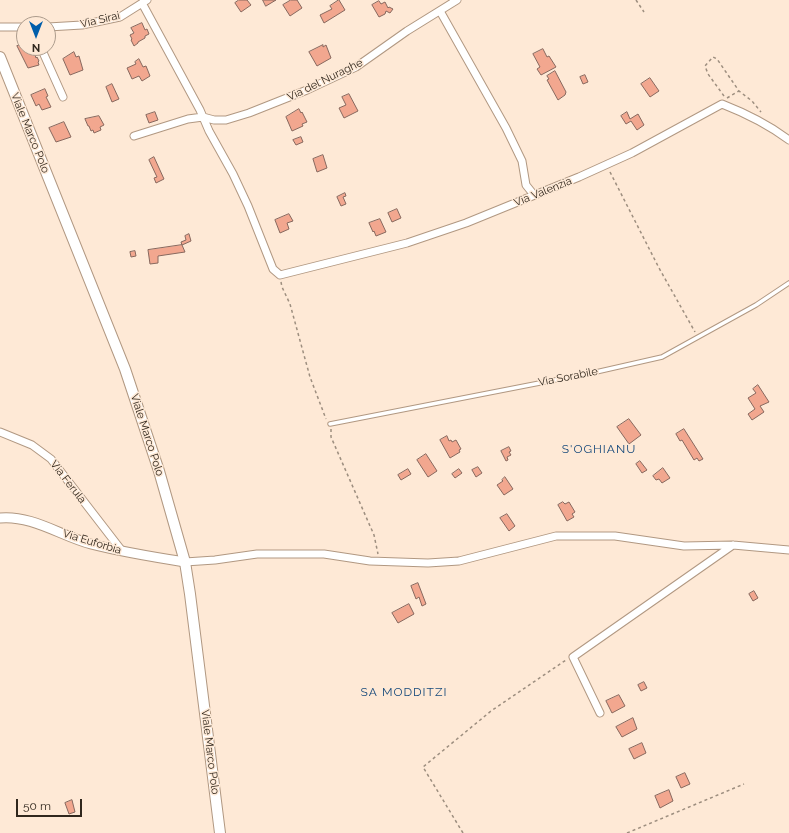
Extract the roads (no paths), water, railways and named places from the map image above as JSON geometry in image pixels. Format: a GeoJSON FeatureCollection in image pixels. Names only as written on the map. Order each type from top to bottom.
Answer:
{"type":"FeatureCollection","features":[{"type":"Feature","properties":{"kind":"main road","name":"Viale Marco Polo"},"geometry":{"type":"LineString","coordinates":[[0,58],[126,369],[159,471],[185,562],[220,833]]}},
{"type":"Feature","properties":{"kind":"street","name":"Via del Nuraghe"},"geometry":{"type":"LineString","coordinates":[[134,136],[188,119],[203,117],[214,120],[226,120],[249,113],[307,90],[356,67],[407,31],[457,0]]}},
{"type":"Feature","properties":{"kind":"street"},"geometry":{"type":"LineString","coordinates":[[145,2],[203,117]]}},
{"type":"Feature","properties":{"kind":"street","name":"Via Sirai"},"geometry":{"type":"LineString","coordinates":[[56,27],[82,25],[120,17],[145,2]]}},
{"type":"Feature","properties":{"kind":"street"},"geometry":{"type":"LineString","coordinates":[[440,11],[506,128],[522,161],[526,185],[534,195]]}},
{"type":"Feature","properties":{"kind":"street"},"geometry":{"type":"LineString","coordinates":[[0,27],[16,27]]}},
{"type":"Feature","properties":{"kind":"street"},"geometry":{"type":"LineString","coordinates":[[45,56],[63,97]]}},
{"type":"Feature","properties":{"kind":"street","name":"Via Valenzia"},"geometry":{"type":"LineString","coordinates":[[203,117],[245,199],[273,269],[280,275],[407,243],[466,223],[632,153],[722,104],[736,109],[771,127],[789,140]]}},
{"type":"Feature","properties":{"kind":"street","name":"Via Ferula"},"geometry":{"type":"LineString","coordinates":[[0,432],[32,445],[50,459],[122,551]]}},
{"type":"Feature","properties":{"kind":"street","name":"Via Euforbia"},"geometry":{"type":"LineString","coordinates":[[0,518],[25,520],[90,544],[141,556],[185,562]]}},
{"type":"Feature","properties":{"kind":"street"},"geometry":{"type":"LineString","coordinates":[[185,562],[215,560],[257,554],[324,554],[370,561],[428,563],[459,561],[556,536],[615,536],[684,546],[733,545],[789,550]]}},
{"type":"Feature","properties":{"kind":"street"},"geometry":{"type":"LineString","coordinates":[[600,713],[573,657],[733,545]]}},
{"type":"Feature","properties":{"kind":"lane","name":"Via Sorabile"},"geometry":{"type":"LineString","coordinates":[[330,424],[596,372],[662,357],[756,305],[789,283]]}},
{"type":"Feature","properties":{"kind":"district","name":"S'OGHIANU"},"geometry":{"type":"Point","coordinates":[599,449]}},
{"type":"Feature","properties":{"kind":"district","name":"SA MODDITZI"},"geometry":{"type":"Point","coordinates":[404,692]}}]}
